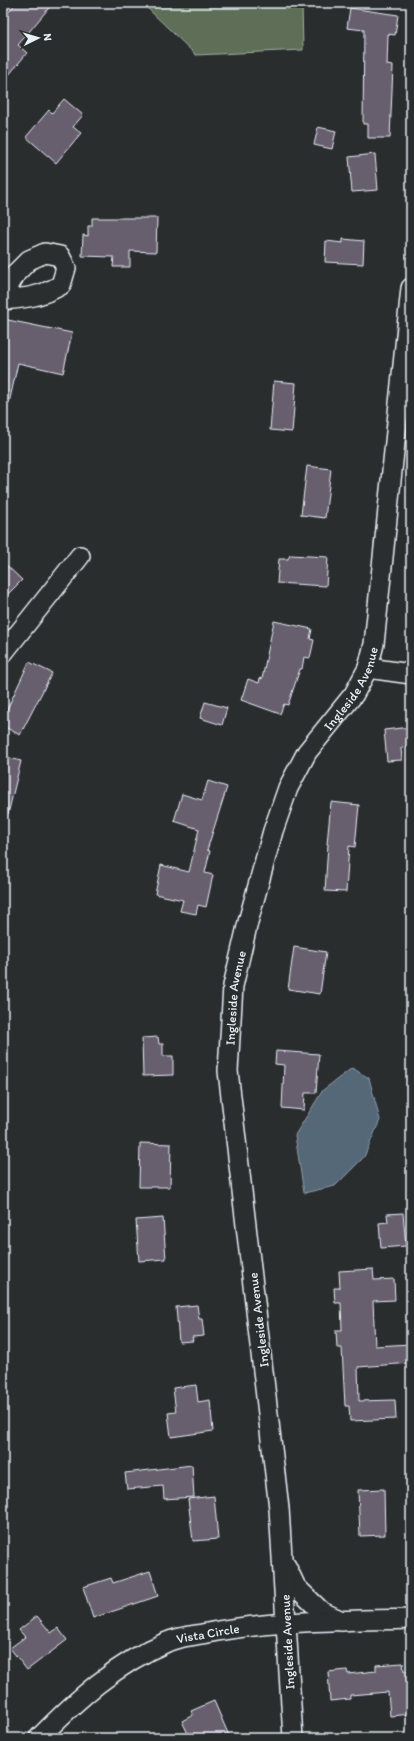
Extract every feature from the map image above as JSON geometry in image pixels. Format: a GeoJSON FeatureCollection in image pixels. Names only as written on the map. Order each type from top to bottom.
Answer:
{"type":"FeatureCollection","features":[{"type":"Feature","properties":{"kind":"street"},"geometry":{"type":"LineString","coordinates":[[3,296],[16,273],[29,260],[46,253],[60,256],[66,268],[61,285],[48,293],[31,297],[3,300]]}},
{"type":"Feature","properties":{"kind":"street","name":"Ingleside Avenue"},"geometry":{"type":"LineString","coordinates":[[293,1738],[285,1624],[284,1560],[270,1422],[228,1071],[233,986],[256,892],[273,831],[288,788],[307,752],[354,694],[368,668],[374,644],[411,288]]}},
{"type":"Feature","properties":{"kind":"street"},"geometry":{"type":"LineString","coordinates":[[3,653],[80,556]]}},
{"type":"Feature","properties":{"kind":"street"},"geometry":{"type":"LineString","coordinates":[[368,668],[411,674]]}},
{"type":"Feature","properties":{"kind":"street"},"geometry":{"type":"LineString","coordinates":[[284,1560],[296,1587],[322,1612],[343,1621]]}},
{"type":"Feature","properties":{"kind":"street","name":"Vista Circle"},"geometry":{"type":"LineString","coordinates":[[39,1738],[106,1676],[137,1657],[168,1641],[224,1630],[285,1624],[411,1619]]}},
{"type":"Feature","properties":{"kind":"green space"},"geometry":{"type":"Polygon","coordinates":[[[142,3],[302,3],[303,50],[196,55],[142,3]]]}},
{"type":"Feature","properties":{"kind":"water"},"geometry":{"type":"Polygon","coordinates":[[[352,1068],[369,1078],[380,1120],[364,1157],[335,1186],[304,1193],[295,1135],[323,1090],[352,1068]]]}},
{"type":"Feature","properties":{"kind":"building"},"geometry":{"type":"Polygon","coordinates":[[[16,3],[53,3],[18,45],[27,53],[3,82],[3,19],[16,3]]]}},
{"type":"Feature","properties":{"kind":"building"},"geometry":{"type":"Polygon","coordinates":[[[350,8],[398,15],[395,35],[388,34],[387,65],[393,66],[390,138],[368,138],[368,124],[363,124],[364,30],[347,28],[350,8]]]}},
{"type":"Feature","properties":{"kind":"building"},"geometry":{"type":"Polygon","coordinates":[[[64,99],[83,115],[73,127],[81,133],[56,163],[26,137],[49,110],[52,113],[64,99]]]}},
{"type":"Feature","properties":{"kind":"building"},"geometry":{"type":"Polygon","coordinates":[[[318,127],[336,131],[332,149],[314,145],[318,127]]]}},
{"type":"Feature","properties":{"kind":"building"},"geometry":{"type":"Polygon","coordinates":[[[375,154],[378,190],[352,192],[349,157],[375,154]]]}},
{"type":"Feature","properties":{"kind":"building"},"geometry":{"type":"Polygon","coordinates":[[[92,218],[157,218],[156,252],[130,251],[130,267],[113,267],[114,257],[82,256],[83,235],[88,236],[88,226],[92,226],[92,218]]]}},
{"type":"Feature","properties":{"kind":"building"},"geometry":{"type":"Polygon","coordinates":[[[343,239],[364,241],[363,264],[325,262],[326,241],[343,243],[343,239]]]}},
{"type":"Feature","properties":{"kind":"building"},"geometry":{"type":"Polygon","coordinates":[[[3,319],[72,333],[63,373],[18,363],[9,403],[3,402],[3,319]]]}},
{"type":"Feature","properties":{"kind":"building"},"geometry":{"type":"Polygon","coordinates":[[[274,381],[296,383],[292,432],[270,430],[274,381]]]}},
{"type":"Feature","properties":{"kind":"building"},"geometry":{"type":"Polygon","coordinates":[[[307,466],[331,469],[325,518],[301,515],[307,466]]]}},
{"type":"Feature","properties":{"kind":"building"},"geometry":{"type":"Polygon","coordinates":[[[290,555],[328,557],[326,586],[277,583],[279,559],[288,559],[290,555]]]}},
{"type":"Feature","properties":{"kind":"building"},"geometry":{"type":"Polygon","coordinates":[[[3,562],[22,580],[3,599],[3,562]]]}},
{"type":"Feature","properties":{"kind":"building"},"geometry":{"type":"Polygon","coordinates":[[[274,621],[312,629],[310,639],[314,640],[310,658],[304,657],[302,669],[300,669],[288,705],[284,704],[280,714],[241,700],[248,679],[259,683],[260,678],[262,679],[274,621]]]}},
{"type":"Feature","properties":{"kind":"building"},"geometry":{"type":"Polygon","coordinates":[[[29,662],[52,673],[20,735],[3,726],[3,718],[29,662]]]}},
{"type":"Feature","properties":{"kind":"building"},"geometry":{"type":"Polygon","coordinates":[[[205,702],[227,708],[222,725],[200,718],[205,702]]]}},
{"type":"Feature","properties":{"kind":"building"},"geometry":{"type":"Polygon","coordinates":[[[411,727],[411,747],[401,748],[402,760],[387,761],[384,730],[411,727]]]}},
{"type":"Feature","properties":{"kind":"building"},"geometry":{"type":"Polygon","coordinates":[[[3,756],[21,761],[8,814],[3,813],[3,756]]]}},
{"type":"Feature","properties":{"kind":"building"},"geometry":{"type":"Polygon","coordinates":[[[208,781],[227,787],[207,850],[210,851],[205,873],[213,875],[206,907],[198,905],[196,914],[180,911],[183,900],[155,894],[161,865],[189,872],[199,829],[174,821],[182,794],[202,800],[208,781]]]}},
{"type":"Feature","properties":{"kind":"building"},"geometry":{"type":"Polygon","coordinates":[[[331,802],[359,805],[355,847],[349,846],[346,892],[325,891],[331,802]]]}},
{"type":"Feature","properties":{"kind":"building"},"geometry":{"type":"Polygon","coordinates":[[[294,947],[326,952],[320,994],[288,989],[294,947]]]}},
{"type":"Feature","properties":{"kind":"building"},"geometry":{"type":"Polygon","coordinates":[[[158,1037],[159,1044],[163,1044],[163,1056],[173,1056],[173,1075],[143,1076],[142,1038],[158,1037]]]}},
{"type":"Feature","properties":{"kind":"building"},"geometry":{"type":"Polygon","coordinates":[[[276,1051],[319,1054],[316,1093],[305,1093],[304,1110],[282,1108],[284,1065],[275,1064],[276,1051]]]}},
{"type":"Feature","properties":{"kind":"building"},"geometry":{"type":"Polygon","coordinates":[[[140,1143],[171,1144],[170,1187],[139,1187],[140,1143]]]}},
{"type":"Feature","properties":{"kind":"building"},"geometry":{"type":"Polygon","coordinates":[[[403,1213],[406,1246],[381,1248],[379,1223],[388,1222],[387,1214],[403,1213]]]}},
{"type":"Feature","properties":{"kind":"building"},"geometry":{"type":"Polygon","coordinates":[[[163,1218],[166,1259],[139,1261],[136,1220],[163,1218]]]}},
{"type":"Feature","properties":{"kind":"building"},"geometry":{"type":"Polygon","coordinates":[[[373,1269],[374,1280],[394,1279],[395,1300],[373,1301],[375,1346],[411,1344],[411,1363],[358,1367],[359,1401],[395,1400],[396,1419],[350,1421],[349,1406],[345,1406],[342,1348],[337,1348],[336,1330],[342,1330],[341,1303],[335,1303],[334,1288],[340,1288],[339,1271],[373,1269]]]}},
{"type":"Feature","properties":{"kind":"building"},"geometry":{"type":"Polygon","coordinates":[[[197,1305],[199,1319],[202,1319],[204,1336],[192,1337],[193,1341],[179,1342],[176,1307],[197,1305]]]}},
{"type":"Feature","properties":{"kind":"building"},"geometry":{"type":"Polygon","coordinates":[[[196,1385],[198,1402],[210,1400],[213,1431],[171,1437],[168,1413],[176,1412],[173,1388],[196,1385]]]}},
{"type":"Feature","properties":{"kind":"building"},"geometry":{"type":"Polygon","coordinates":[[[192,1465],[194,1497],[164,1499],[163,1486],[127,1489],[125,1473],[192,1465]]]}},
{"type":"Feature","properties":{"kind":"building"},"geometry":{"type":"Polygon","coordinates":[[[384,1489],[385,1535],[360,1536],[358,1490],[384,1489]]]}},
{"type":"Feature","properties":{"kind":"building"},"geometry":{"type":"Polygon","coordinates":[[[214,1496],[218,1539],[193,1541],[188,1499],[214,1496]]]}},
{"type":"Feature","properties":{"kind":"building"},"geometry":{"type":"Polygon","coordinates":[[[150,1571],[158,1596],[93,1618],[83,1587],[111,1578],[113,1583],[150,1571]]]}},
{"type":"Feature","properties":{"kind":"building"},"geometry":{"type":"Polygon","coordinates":[[[37,1616],[51,1633],[58,1628],[67,1640],[27,1670],[10,1648],[25,1637],[19,1630],[37,1616]]]}},
{"type":"Feature","properties":{"kind":"building"},"geometry":{"type":"Polygon","coordinates":[[[403,1663],[404,1671],[411,1670],[411,1714],[390,1716],[388,1692],[350,1695],[350,1699],[330,1701],[328,1672],[347,1670],[348,1674],[376,1671],[376,1665],[403,1663]]]}},
{"type":"Feature","properties":{"kind":"building"},"geometry":{"type":"Polygon","coordinates":[[[214,1701],[230,1738],[190,1738],[182,1721],[193,1715],[191,1711],[214,1701]]]}}]}
